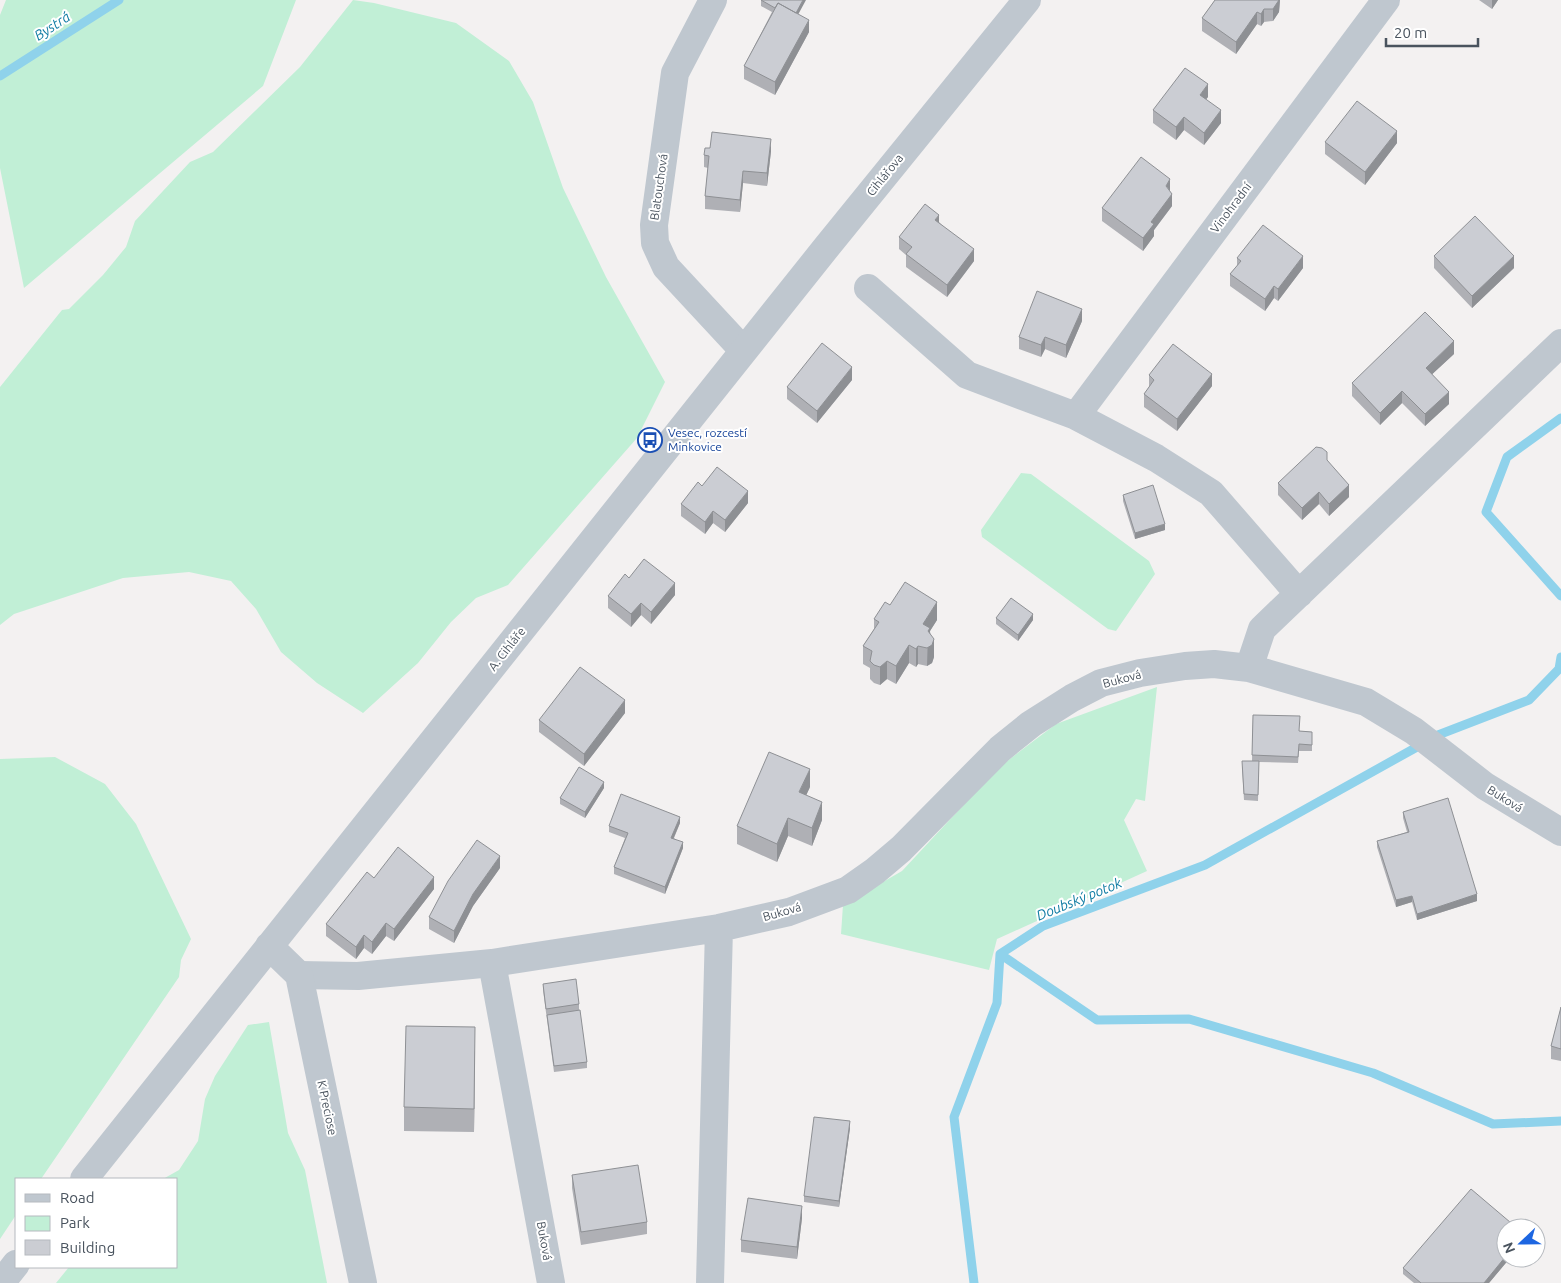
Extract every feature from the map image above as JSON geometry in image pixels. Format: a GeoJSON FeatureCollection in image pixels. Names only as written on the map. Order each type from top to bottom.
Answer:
{"type":"FeatureCollection","features":[{"type":"Feature","properties":{"kind":"street","name":"Blatouchová"},"geometry":{"type":"LineString","coordinates":[[713,0],[675,73],[654,225],[655,243],[666,266],[743,350]]}},
{"type":"Feature","properties":{"kind":"street","name":"Cihlářova"},"geometry":{"type":"LineString","coordinates":[[743,350],[1027,0]]}},
{"type":"Feature","properties":{"kind":"street","name":"Vinohradní"},"geometry":{"type":"LineString","coordinates":[[1076,416],[1386,0]]}},
{"type":"Feature","properties":{"kind":"street"},"geometry":{"type":"LineString","coordinates":[[868,288],[967,375],[1076,416],[1156,458],[1211,493],[1299,594]]}},
{"type":"Feature","properties":{"kind":"street"},"geometry":{"type":"LineString","coordinates":[[1249,668],[1262,629],[1561,343]]}},
{"type":"Feature","properties":{"kind":"street","name":"A. Cihláře"},"geometry":{"type":"LineString","coordinates":[[85,1178],[743,350]]}},
{"type":"Feature","properties":{"kind":"street","name":"Buková"},"geometry":{"type":"LineString","coordinates":[[299,975],[358,976],[492,963],[719,928],[788,912],[848,890],[901,849],[1012,739],[1031,724],[1064,703],[1101,684],[1140,673],[1185,666],[1214,664],[1249,668],[1366,702],[1414,730],[1485,786],[1561,832]]}},
{"type":"Feature","properties":{"kind":"street"},"geometry":{"type":"LineString","coordinates":[[710,1283],[719,928]]}},
{"type":"Feature","properties":{"kind":"street"},"geometry":{"type":"LineString","coordinates":[[268,946],[299,975]]}},
{"type":"Feature","properties":{"kind":"street","name":"Buková"},"geometry":{"type":"LineString","coordinates":[[492,963],[552,1283]]}},
{"type":"Feature","properties":{"kind":"street","name":"K Preciose"},"geometry":{"type":"LineString","coordinates":[[299,975],[363,1283]]}},
{"type":"Feature","properties":{"kind":"street"},"geometry":{"type":"LineString","coordinates":[[1,1283],[15,1265]]}},
{"type":"Feature","properties":{"kind":"green space"},"geometry":{"type":"Polygon","coordinates":[[[6,0],[296,0],[263,86],[24,288],[0,168],[0,15],[6,0]]]}},
{"type":"Feature","properties":{"kind":"green space"},"geometry":{"type":"Polygon","coordinates":[[[353,0],[374,3],[456,23],[509,61],[533,102],[563,188],[606,277],[665,382],[637,438],[508,585],[476,598],[451,622],[418,663],[363,713],[317,683],[281,652],[256,609],[231,581],[189,572],[123,578],[14,614],[0,625],[0,387],[62,310],[69,309],[103,275],[126,247],[135,221],[190,162],[213,152],[300,67],[353,0]]]}},
{"type":"Feature","properties":{"kind":"green space"},"geometry":{"type":"Polygon","coordinates":[[[1021,473],[1031,474],[1149,561],[1155,574],[1116,631],[1108,629],[982,537],[981,530],[1021,473]]]}},
{"type":"Feature","properties":{"kind":"green space"},"geometry":{"type":"Polygon","coordinates":[[[1157,687],[1145,801],[1136,799],[1124,820],[1147,871],[997,939],[989,970],[841,934],[843,905],[902,871],[998,768],[1056,724],[1157,687]]]}},
{"type":"Feature","properties":{"kind":"green space"},"geometry":{"type":"Polygon","coordinates":[[[55,757],[105,784],[136,824],[191,939],[181,960],[179,977],[42,1178],[15,1178],[15,1216],[0,1239],[0,759],[55,757]]]}},
{"type":"Feature","properties":{"kind":"green space"},"geometry":{"type":"Polygon","coordinates":[[[269,1022],[288,1133],[305,1170],[327,1283],[56,1283],[68,1268],[178,1268],[178,1178],[165,1178],[179,1170],[198,1141],[205,1099],[215,1076],[248,1025],[269,1022]]]}},
{"type":"Feature","properties":{"kind":"building"},"geometry":{"type":"Polygon","coordinates":[[[761,0],[803,0],[796,13],[778,3],[775,8],[761,0]]]}},
{"type":"Feature","properties":{"kind":"building"},"geometry":{"type":"Polygon","coordinates":[[[1215,0],[1279,0],[1273,9],[1264,9],[1261,14],[1257,12],[1236,42],[1202,18],[1215,0]]]}},
{"type":"Feature","properties":{"kind":"building"},"geometry":{"type":"Polygon","coordinates":[[[778,3],[809,20],[775,82],[744,66],[778,3]]]}},
{"type":"Feature","properties":{"kind":"building"},"geometry":{"type":"Polygon","coordinates":[[[1185,68],[1208,84],[1200,95],[1221,110],[1204,133],[1184,117],[1176,127],[1153,110],[1185,68]]]}},
{"type":"Feature","properties":{"kind":"building"},"geometry":{"type":"Polygon","coordinates":[[[1357,101],[1397,131],[1365,172],[1325,142],[1357,101]]]}},
{"type":"Feature","properties":{"kind":"building"},"geometry":{"type":"Polygon","coordinates":[[[712,132],[771,139],[767,173],[743,171],[740,200],[705,196],[709,156],[704,155],[705,148],[710,148],[712,132]]]}},
{"type":"Feature","properties":{"kind":"building"},"geometry":{"type":"Polygon","coordinates":[[[1141,157],[1170,179],[1166,186],[1172,194],[1151,222],[1154,224],[1143,238],[1102,208],[1141,157]]]}},
{"type":"Feature","properties":{"kind":"building"},"geometry":{"type":"Polygon","coordinates":[[[925,204],[939,215],[935,220],[974,249],[947,285],[906,254],[912,247],[899,237],[925,204]]]}},
{"type":"Feature","properties":{"kind":"building"},"geometry":{"type":"Polygon","coordinates":[[[1475,216],[1514,256],[1472,296],[1434,256],[1475,216]]]}},
{"type":"Feature","properties":{"kind":"building"},"geometry":{"type":"Polygon","coordinates":[[[1263,225],[1303,256],[1278,289],[1274,286],[1265,299],[1230,274],[1241,261],[1237,258],[1263,225]]]}},
{"type":"Feature","properties":{"kind":"building"},"geometry":{"type":"Polygon","coordinates":[[[1037,291],[1082,309],[1066,345],[1045,337],[1041,345],[1019,337],[1037,291]]]}},
{"type":"Feature","properties":{"kind":"building"},"geometry":{"type":"Polygon","coordinates":[[[1425,312],[1454,341],[1426,368],[1449,392],[1425,414],[1402,391],[1380,413],[1352,383],[1425,312]]]}},
{"type":"Feature","properties":{"kind":"building"},"geometry":{"type":"Polygon","coordinates":[[[822,343],[852,367],[817,411],[787,387],[822,343]]]}},
{"type":"Feature","properties":{"kind":"building"},"geometry":{"type":"Polygon","coordinates":[[[1173,344],[1212,374],[1177,419],[1144,394],[1154,380],[1149,375],[1173,344]]]}},
{"type":"Feature","properties":{"kind":"building"},"geometry":{"type":"Polygon","coordinates":[[[1316,447],[1322,448],[1327,452],[1327,460],[1349,485],[1329,504],[1319,492],[1302,508],[1278,483],[1316,447]]]}},
{"type":"Feature","properties":{"kind":"building"},"geometry":{"type":"Polygon","coordinates":[[[717,467],[748,491],[725,520],[713,511],[705,522],[681,504],[698,482],[702,486],[717,467]]]}},
{"type":"Feature","properties":{"kind":"building"},"geometry":{"type":"Polygon","coordinates":[[[1153,485],[1165,524],[1135,533],[1123,495],[1153,485]]]}},
{"type":"Feature","properties":{"kind":"building"},"geometry":{"type":"Polygon","coordinates":[[[644,559],[675,583],[651,612],[641,603],[631,614],[608,596],[625,574],[629,578],[644,559]]]}},
{"type":"Feature","properties":{"kind":"building"},"geometry":{"type":"Polygon","coordinates":[[[905,582],[937,602],[923,624],[930,628],[928,631],[934,639],[932,645],[927,648],[918,646],[916,649],[909,645],[896,666],[887,661],[880,667],[874,665],[870,661],[872,651],[863,646],[879,622],[874,619],[885,602],[890,605],[905,582]]]}},
{"type":"Feature","properties":{"kind":"building"},"geometry":{"type":"Polygon","coordinates":[[[1011,598],[1033,614],[1018,635],[996,618],[1011,598]]]}},
{"type":"Feature","properties":{"kind":"building"},"geometry":{"type":"Polygon","coordinates":[[[580,667],[625,700],[584,754],[539,720],[580,667]]]}},
{"type":"Feature","properties":{"kind":"building"},"geometry":{"type":"Polygon","coordinates":[[[1253,715],[1300,716],[1299,731],[1312,732],[1312,745],[1299,744],[1298,757],[1252,755],[1253,715]]]}},
{"type":"Feature","properties":{"kind":"building"},"geometry":{"type":"Polygon","coordinates":[[[769,752],[810,769],[799,792],[822,802],[812,828],[788,818],[777,844],[737,826],[769,752]]]}},
{"type":"Feature","properties":{"kind":"building"},"geometry":{"type":"Polygon","coordinates":[[[1242,761],[1259,761],[1258,795],[1244,794],[1242,761]]]}},
{"type":"Feature","properties":{"kind":"building"},"geometry":{"type":"Polygon","coordinates":[[[579,767],[604,782],[585,812],[560,798],[579,767]]]}},
{"type":"Feature","properties":{"kind":"building"},"geometry":{"type":"Polygon","coordinates":[[[621,794],[680,817],[671,838],[683,842],[665,887],[614,867],[628,833],[609,826],[621,794]]]}},
{"type":"Feature","properties":{"kind":"building"},"geometry":{"type":"Polygon","coordinates":[[[1448,798],[1477,894],[1417,914],[1412,896],[1396,900],[1377,841],[1409,832],[1403,812],[1448,798]]]}},
{"type":"Feature","properties":{"kind":"building"},"geometry":{"type":"Polygon","coordinates":[[[477,840],[500,856],[473,894],[454,931],[429,917],[448,881],[477,840]]]}},
{"type":"Feature","properties":{"kind":"building"},"geometry":{"type":"Polygon","coordinates":[[[398,847],[434,877],[394,929],[386,923],[372,942],[364,935],[356,947],[326,924],[367,872],[374,878],[398,847]]]}},
{"type":"Feature","properties":{"kind":"building"},"geometry":{"type":"Polygon","coordinates":[[[576,979],[579,1004],[546,1009],[543,984],[576,979]]]}},
{"type":"Feature","properties":{"kind":"building"},"geometry":{"type":"Polygon","coordinates":[[[1561,1007],[1561,1049],[1551,1046],[1561,1007]]]}},
{"type":"Feature","properties":{"kind":"building"},"geometry":{"type":"Polygon","coordinates":[[[580,1010],[587,1062],[554,1066],[547,1015],[580,1010]]]}},
{"type":"Feature","properties":{"kind":"building"},"geometry":{"type":"Polygon","coordinates":[[[406,1026],[475,1027],[474,1109],[404,1107],[406,1026]]]}},
{"type":"Feature","properties":{"kind":"building"},"geometry":{"type":"Polygon","coordinates":[[[814,1117],[850,1121],[839,1201],[804,1196],[814,1117]]]}},
{"type":"Feature","properties":{"kind":"building"},"geometry":{"type":"Polygon","coordinates":[[[638,1165],[647,1222],[581,1232],[572,1175],[638,1165]]]}},
{"type":"Feature","properties":{"kind":"building"},"geometry":{"type":"Polygon","coordinates":[[[1471,1189],[1505,1218],[1496,1218],[1496,1268],[1484,1283],[1421,1283],[1403,1268],[1471,1189]]]}},
{"type":"Feature","properties":{"kind":"building"},"geometry":{"type":"Polygon","coordinates":[[[748,1198],[802,1206],[797,1247],[741,1240],[748,1198]]]}},
{"type":"Feature","properties":{"kind":"waterway","name":"Bystrá"},"geometry":{"type":"LineString","coordinates":[[0,76],[119,0]]}},
{"type":"Feature","properties":{"kind":"waterway","name":"Doubský potok"},"geometry":{"type":"LineString","coordinates":[[1561,418],[1507,457],[1486,512],[1561,596]]}},
{"type":"Feature","properties":{"kind":"waterway","name":"Doubský potok"},"geometry":{"type":"LineString","coordinates":[[1438,735],[1529,700],[1559,669],[1561,657]]}},
{"type":"Feature","properties":{"kind":"waterway","name":"Doubský potok"},"geometry":{"type":"LineString","coordinates":[[974,1283],[954,1117],[997,1003],[1000,954],[1043,926],[1205,865],[1417,747]]}},
{"type":"Feature","properties":{"kind":"waterway"},"geometry":{"type":"LineString","coordinates":[[1000,954],[1097,1020],[1189,1019],[1373,1073],[1493,1124],[1561,1121]]}},
{"type":"Feature","properties":{"kind":"place","name":"Vesec, rozcestí Minkovice"},"geometry":{"type":"Point","coordinates":[650,440]}}]}
